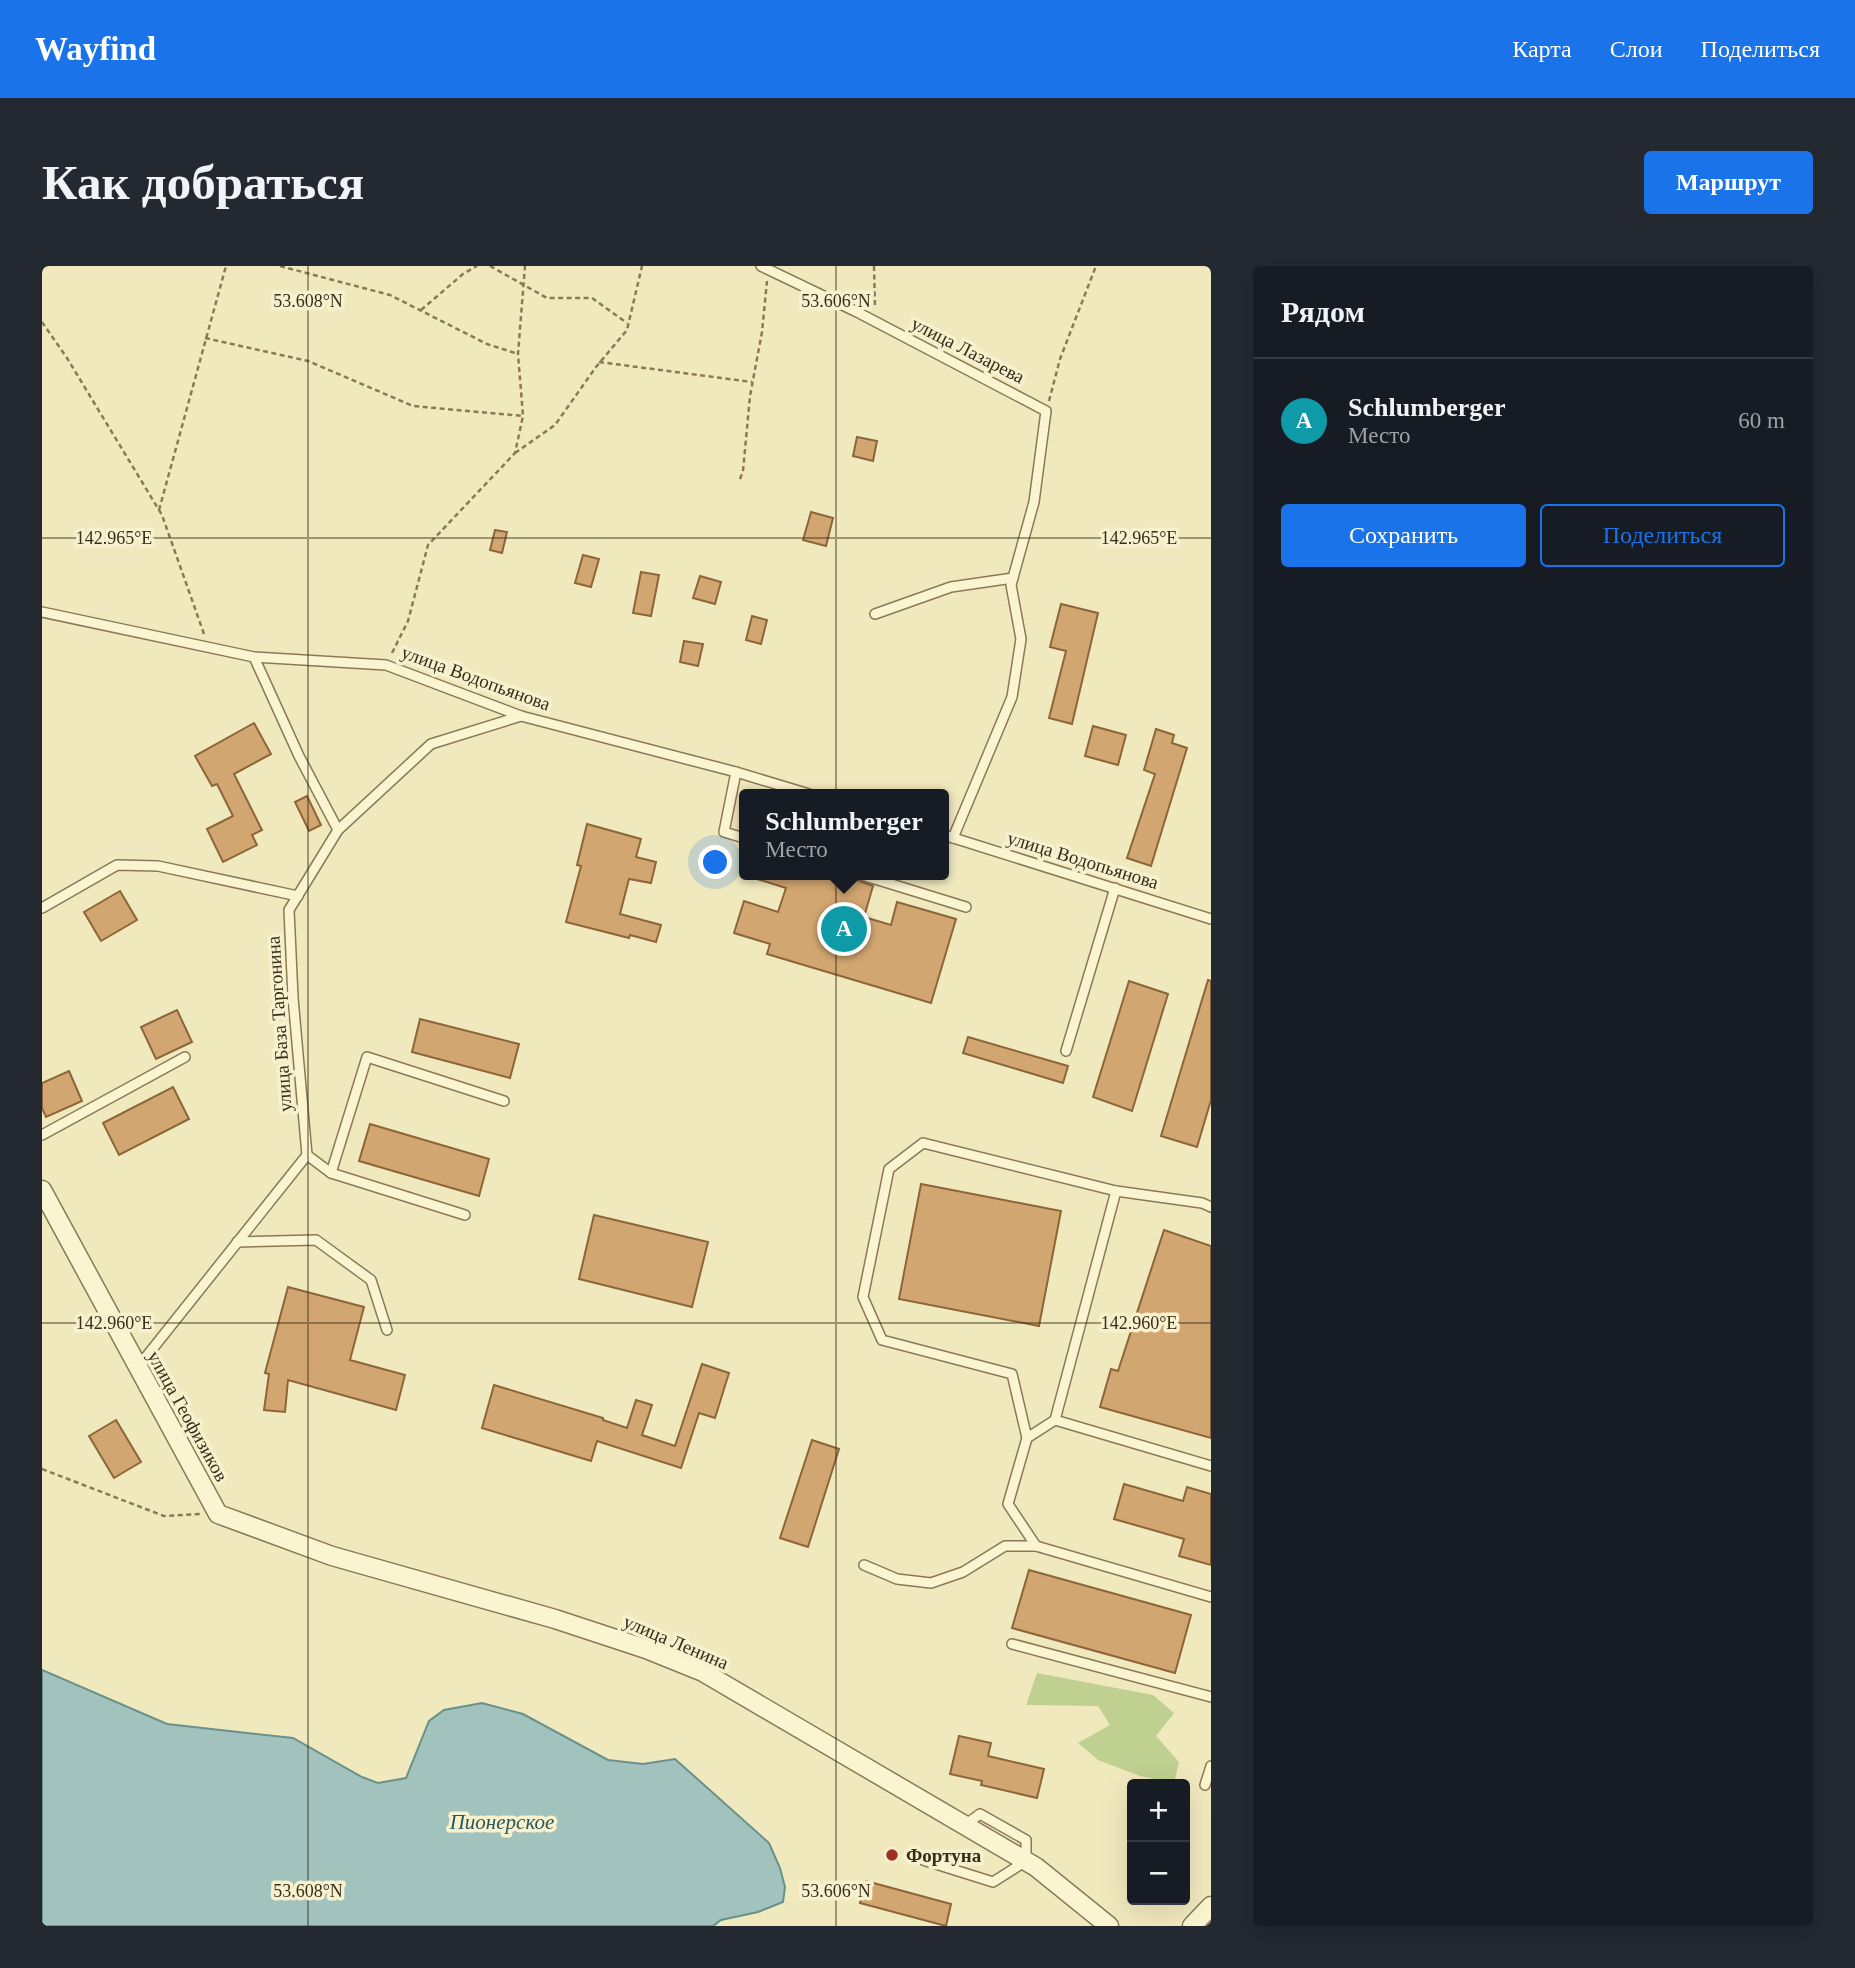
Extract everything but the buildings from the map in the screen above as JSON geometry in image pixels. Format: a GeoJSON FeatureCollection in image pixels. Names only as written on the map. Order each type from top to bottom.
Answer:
{"type":"FeatureCollection","features":[{"type":"Feature","properties":{"kind":"street","name":"улица Геофизиков"},"geometry":{"type":"LineString","coordinates":[[42,1190],[218,1514]]}},
{"type":"Feature","properties":{"kind":"street","name":"улица Ленина"},"geometry":{"type":"LineString","coordinates":[[218,1514],[332,1556],[555,1619],[646,1649],[704,1672],[1026,1861],[1109,1926]]}},
{"type":"Feature","properties":{"kind":"street"},"geometry":{"type":"LineString","coordinates":[[1192,1926],[1211,1906]]}},
{"type":"Feature","properties":{"kind":"lane","name":"улица Лазарева"},"geometry":{"type":"LineString","coordinates":[[764,267],[1046,411]]}},
{"type":"Feature","properties":{"kind":"lane"},"geometry":{"type":"LineString","coordinates":[[949,837],[1012,697],[1021,639],[1011,585],[1034,502],[1046,411]]}},
{"type":"Feature","properties":{"kind":"lane"},"geometry":{"type":"LineString","coordinates":[[876,614],[951,587],[1013,578]]}},
{"type":"Feature","properties":{"kind":"lane","name":"улица Водопьянова"},"geometry":{"type":"LineString","coordinates":[[42,612],[254,657],[386,665],[521,716],[792,789]]}},
{"type":"Feature","properties":{"kind":"lane"},"geometry":{"type":"LineString","coordinates":[[254,657],[299,756],[338,830]]}},
{"type":"Feature","properties":{"kind":"lane","name":"улица База Таргонина"},"geometry":{"type":"LineString","coordinates":[[307,1155],[293,998],[289,910],[338,830],[431,744],[521,716]]}},
{"type":"Feature","properties":{"kind":"lane"},"geometry":{"type":"LineString","coordinates":[[736,772],[724,832],[739,836]]}},
{"type":"Feature","properties":{"kind":"lane","name":"улица Водопьянова"},"geometry":{"type":"LineString","coordinates":[[949,837],[1211,919]]}},
{"type":"Feature","properties":{"kind":"lane"},"geometry":{"type":"LineString","coordinates":[[42,908],[117,865],[158,866],[298,896]]}},
{"type":"Feature","properties":{"kind":"lane"},"geometry":{"type":"LineString","coordinates":[[878,880],[966,907]]}},
{"type":"Feature","properties":{"kind":"lane"},"geometry":{"type":"LineString","coordinates":[[1066,1051],[1115,888]]}},
{"type":"Feature","properties":{"kind":"lane"},"geometry":{"type":"LineString","coordinates":[[42,1135],[185,1058]]}},
{"type":"Feature","properties":{"kind":"lane"},"geometry":{"type":"LineString","coordinates":[[331,1173],[367,1058],[505,1101]]}},
{"type":"Feature","properties":{"kind":"lane"},"geometry":{"type":"LineString","coordinates":[[1037,1546],[1009,1504],[1027,1438],[1012,1374],[881,1340],[863,1297],[889,1169],[923,1143],[1116,1191],[1202,1203],[1211,1207]]}},
{"type":"Feature","properties":{"kind":"lane"},"geometry":{"type":"LineString","coordinates":[[137,1368],[307,1155],[331,1173],[465,1215]]}},
{"type":"Feature","properties":{"kind":"lane"},"geometry":{"type":"LineString","coordinates":[[1027,1438],[1055,1420],[1116,1191]]}},
{"type":"Feature","properties":{"kind":"lane"},"geometry":{"type":"LineString","coordinates":[[237,1242],[316,1240],[371,1280],[387,1330]]}},
{"type":"Feature","properties":{"kind":"lane"},"geometry":{"type":"LineString","coordinates":[[1055,1420],[1211,1466]]}},
{"type":"Feature","properties":{"kind":"lane"},"geometry":{"type":"LineString","coordinates":[[864,1564],[897,1579],[931,1583],[963,1572],[1005,1546],[1037,1546],[1211,1597]]}},
{"type":"Feature","properties":{"kind":"lane"},"geometry":{"type":"LineString","coordinates":[[1012,1644],[1211,1697]]}},
{"type":"Feature","properties":{"kind":"lane"},"geometry":{"type":"LineString","coordinates":[[1205,1785],[1211,1766]]}},
{"type":"Feature","properties":{"kind":"lane"},"geometry":{"type":"LineString","coordinates":[[923,1860],[993,1882],[1026,1861]]}},
{"type":"Feature","properties":{"kind":"path"},"geometry":{"type":"LineString","coordinates":[[159,510],[226,266]]}},
{"type":"Feature","properties":{"kind":"path"},"geometry":{"type":"LineString","coordinates":[[281,266],[390,295],[487,344],[518,354]]}},
{"type":"Feature","properties":{"kind":"path"},"geometry":{"type":"LineString","coordinates":[[421,310],[463,274],[477,266]]}},
{"type":"Feature","properties":{"kind":"path"},"geometry":{"type":"LineString","coordinates":[[490,266],[547,298],[592,298],[628,324]]}},
{"type":"Feature","properties":{"kind":"path"},"geometry":{"type":"LineString","coordinates":[[515,453],[523,416],[518,354],[525,266]]}},
{"type":"Feature","properties":{"kind":"path"},"geometry":{"type":"LineString","coordinates":[[386,665],[408,621],[428,545],[515,453],[555,425],[600,362],[627,330],[642,266]]}},
{"type":"Feature","properties":{"kind":"path"},"geometry":{"type":"LineString","coordinates":[[874,266],[875,322]]}},
{"type":"Feature","properties":{"kind":"path"},"geometry":{"type":"LineString","coordinates":[[1046,411],[1060,359],[1096,266]]}},
{"type":"Feature","properties":{"kind":"path"},"geometry":{"type":"LineString","coordinates":[[740,479],[752,382],[762,332],[764,267]]}},
{"type":"Feature","properties":{"kind":"path"},"geometry":{"type":"LineString","coordinates":[[42,322],[67,358],[159,510],[209,647]]}},
{"type":"Feature","properties":{"kind":"path"},"geometry":{"type":"LineString","coordinates":[[205,338],[308,362],[413,406],[523,416]]}},
{"type":"Feature","properties":{"kind":"path"},"geometry":{"type":"LineString","coordinates":[[600,362],[752,382]]}},
{"type":"Feature","properties":{"kind":"path"},"geometry":{"type":"LineString","coordinates":[[42,1469],[164,1516],[218,1514]]}},
{"type":"Feature","properties":{"kind":"green space"},"geometry":{"type":"Polygon","coordinates":[[[1037,1673],[1153,1695],[1174,1713],[1156,1736],[1179,1762],[1175,1779],[1140,1776],[1098,1760],[1078,1743],[1110,1725],[1098,1706],[1026,1705],[1037,1673]]]}},
{"type":"Feature","properties":{"kind":"water","name":"Пионерское"},"geometry":{"type":"Polygon","coordinates":[[[42,1670],[167,1724],[293,1738],[362,1777],[378,1783],[406,1778],[429,1721],[444,1710],[482,1703],[523,1714],[608,1760],[643,1764],[675,1759],[769,1843],[785,1887],[783,1902],[758,1912],[721,1920],[713,1926],[42,1926],[42,1670]]]}},
{"type":"Feature","properties":{"kind":"place","name":"Schlumberger"},"geometry":{"type":"Point","coordinates":[844,929]}},
{"type":"Feature","properties":{"kind":"place","name":"Фортуна"},"geometry":{"type":"Point","coordinates":[892,1855]}}]}
